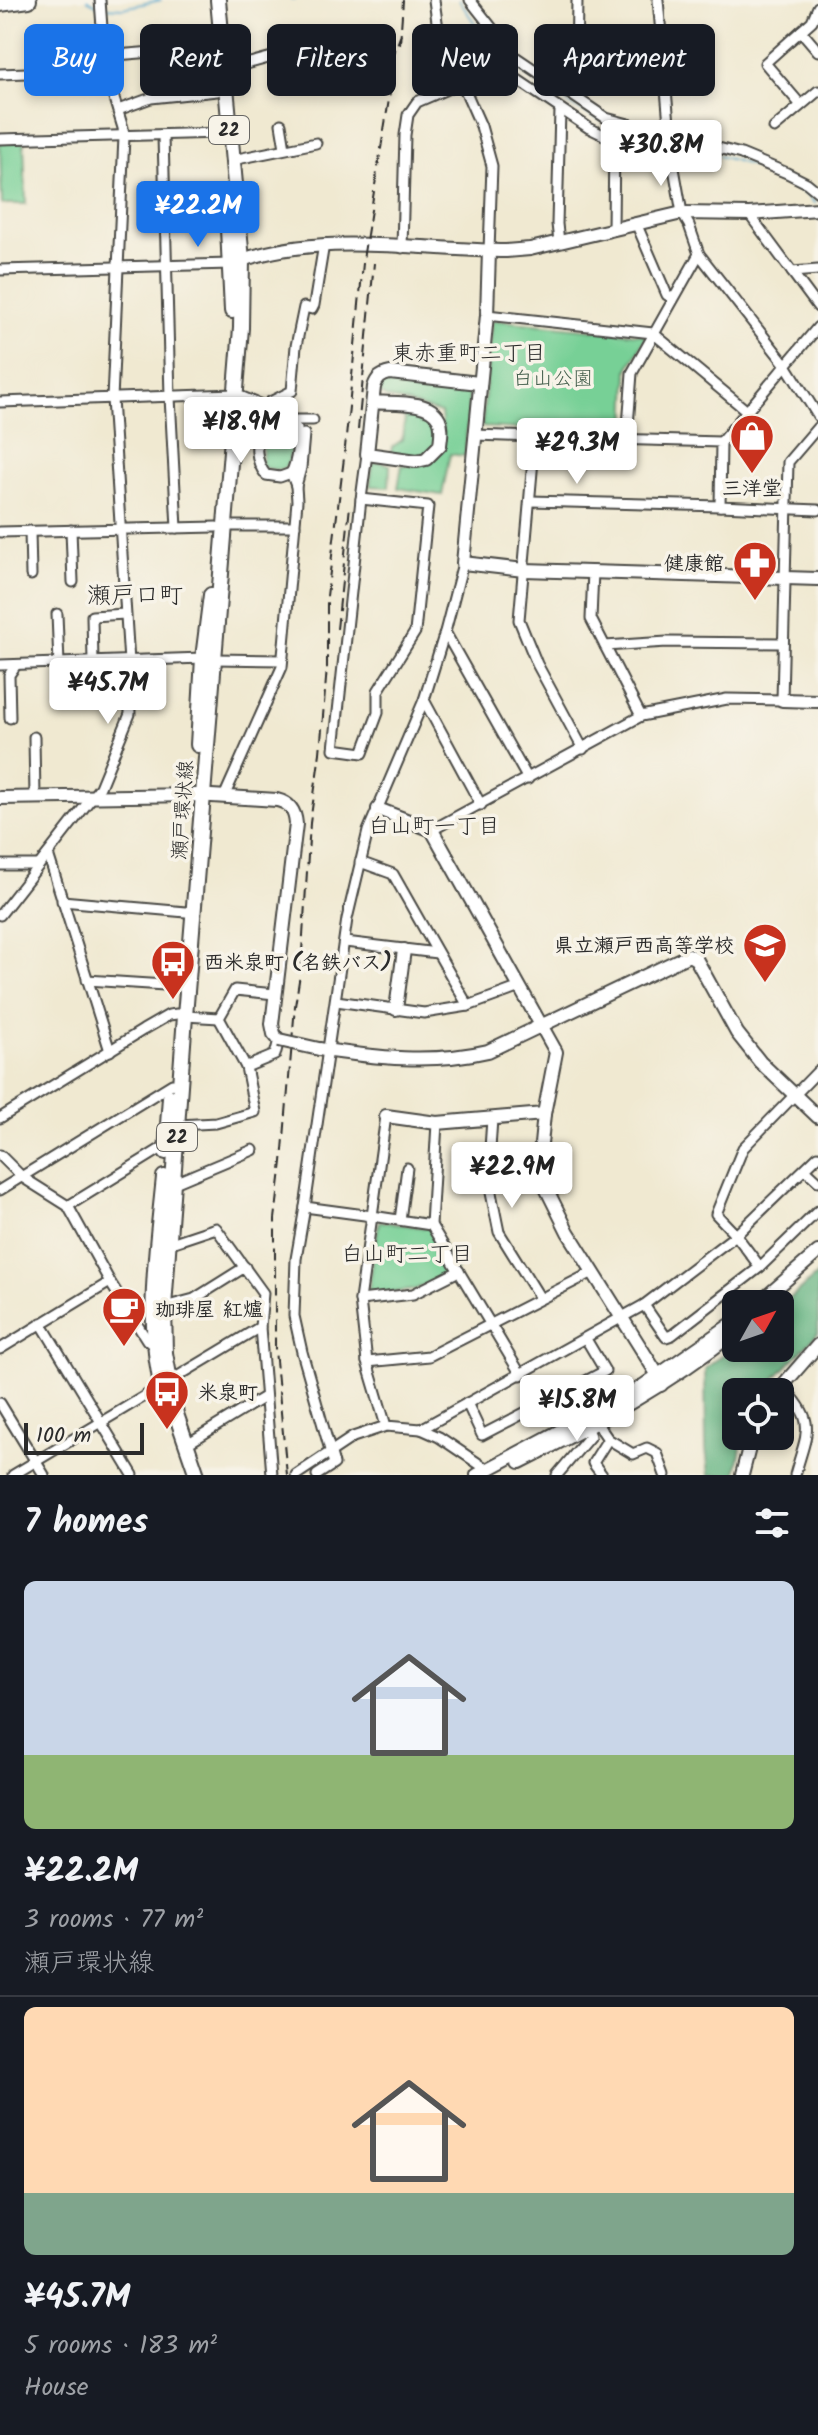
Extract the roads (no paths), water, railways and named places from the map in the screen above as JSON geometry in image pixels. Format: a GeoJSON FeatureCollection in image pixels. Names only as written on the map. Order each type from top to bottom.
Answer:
{"type":"FeatureCollection","features":[{"type":"Feature","properties":{"kind":"main road"},"geometry":{"type":"LineString","coordinates":[[0,4],[29,0]]}},
{"type":"Feature","properties":{"kind":"main road","name":"瀬戸環状線"},"geometry":{"type":"LineString","coordinates":[[209,0],[211,24]]}},
{"type":"Feature","properties":{"kind":"main road","name":"瀬戸環状線"},"geometry":{"type":"LineString","coordinates":[[218,0],[220,24]]}},
{"type":"Feature","properties":{"kind":"main road","name":"瀬戸環状線"},"geometry":{"type":"LineString","coordinates":[[217,96],[236,262]]}},
{"type":"Feature","properties":{"kind":"main road","name":"瀬戸環状線"},"geometry":{"type":"LineString","coordinates":[[188,1475],[154,1346],[152,1289],[181,1015],[232,396],[236,262],[226,96]]}},
{"type":"Feature","properties":{"kind":"main road","name":"瀬戸環状線"},"geometry":{"type":"LineString","coordinates":[[197,1475],[165,1383],[163,1334],[178,1125],[180,986],[199,795]]}},
{"type":"Feature","properties":{"kind":"street"},"geometry":{"type":"LineString","coordinates":[[100,0],[102,24]]}},
{"type":"Feature","properties":{"kind":"street"},"geometry":{"type":"LineString","coordinates":[[434,0],[437,24]]}},
{"type":"Feature","properties":{"kind":"street"},"geometry":{"type":"LineString","coordinates":[[470,0],[514,56],[534,70]]}},
{"type":"Feature","properties":{"kind":"street"},"geometry":{"type":"LineString","coordinates":[[576,24],[577,0]]}},
{"type":"Feature","properties":{"kind":"street"},"geometry":{"type":"LineString","coordinates":[[658,0],[660,24]]}},
{"type":"Feature","properties":{"kind":"street"},"geometry":{"type":"LineString","coordinates":[[800,104],[765,63],[812,21],[818,7]]}},
{"type":"Feature","properties":{"kind":"street"},"geometry":{"type":"LineString","coordinates":[[801,31],[818,51]]}},
{"type":"Feature","properties":{"kind":"street"},"geometry":{"type":"LineString","coordinates":[[0,74],[24,73]]}},
{"type":"Feature","properties":{"kind":"street"},"geometry":{"type":"LineString","coordinates":[[518,81],[589,128],[614,140],[672,157]]}},
{"type":"Feature","properties":{"kind":"street"},"geometry":{"type":"LineString","coordinates":[[774,128],[818,91]]}},
{"type":"Feature","properties":{"kind":"street"},"geometry":{"type":"LineString","coordinates":[[0,915],[100,787],[130,714],[112,399],[124,137],[114,96]]}},
{"type":"Feature","properties":{"kind":"street"},"geometry":{"type":"LineString","coordinates":[[118,110],[151,98],[170,96]]}},
{"type":"Feature","properties":{"kind":"street"},"geometry":{"type":"LineString","coordinates":[[402,248],[408,115],[417,102],[432,96]]}},
{"type":"Feature","properties":{"kind":"street"},"geometry":{"type":"LineString","coordinates":[[336,1475],[294,1316],[296,1259],[324,1049],[336,1001],[350,900],[368,831],[424,700],[463,563],[487,315],[492,166],[481,126],[467,96]]}},
{"type":"Feature","properties":{"kind":"street"},"geometry":{"type":"LineString","coordinates":[[572,96],[606,118],[741,154],[787,173],[818,192]]}},
{"type":"Feature","properties":{"kind":"street"},"geometry":{"type":"LineString","coordinates":[[666,96],[682,213],[699,254],[786,365],[818,416]]}},
{"type":"Feature","properties":{"kind":"street"},"geometry":{"type":"LineString","coordinates":[[559,242],[560,110]]}},
{"type":"Feature","properties":{"kind":"street"},"geometry":{"type":"LineString","coordinates":[[281,124],[285,148]]}},
{"type":"Feature","properties":{"kind":"street"},"geometry":{"type":"LineString","coordinates":[[0,139],[221,133]]}},
{"type":"Feature","properties":{"kind":"street"},"geometry":{"type":"LineString","coordinates":[[163,136],[177,528]]}},
{"type":"Feature","properties":{"kind":"street"},"geometry":{"type":"LineString","coordinates":[[613,229],[614,140]]}},
{"type":"Feature","properties":{"kind":"street"},"geometry":{"type":"LineString","coordinates":[[232,160],[316,143]]}},
{"type":"Feature","properties":{"kind":"street"},"geometry":{"type":"LineString","coordinates":[[0,270],[167,267],[236,262],[324,244],[489,251],[530,249],[682,213],[749,214],[813,209]]}},
{"type":"Feature","properties":{"kind":"street"},"geometry":{"type":"LineString","coordinates":[[749,214],[818,307]]}},
{"type":"Feature","properties":{"kind":"street"},"geometry":{"type":"LineString","coordinates":[[636,223],[667,295],[673,298]]}},
{"type":"Feature","properties":{"kind":"street"},"geometry":{"type":"LineString","coordinates":[[266,407],[292,391],[296,346],[304,307],[312,309],[314,305],[324,244]]}},
{"type":"Feature","properties":{"kind":"street"},"geometry":{"type":"LineString","coordinates":[[627,440],[632,373],[699,254]]}},
{"type":"Feature","properties":{"kind":"street"},"geometry":{"type":"LineString","coordinates":[[792,272],[818,270]]}},
{"type":"Feature","properties":{"kind":"street"},"geometry":{"type":"LineString","coordinates":[[487,315],[653,333],[747,411]]}},
{"type":"Feature","properties":{"kind":"street"},"geometry":{"type":"LineString","coordinates":[[720,506],[721,442],[818,327]]}},
{"type":"Feature","properties":{"kind":"street"},"geometry":{"type":"LineString","coordinates":[[361,499],[428,506],[415,632],[378,691],[378,713],[363,753],[334,749],[361,499],[376,380],[390,373],[479,383]]}},
{"type":"Feature","properties":{"kind":"street"},"geometry":{"type":"LineString","coordinates":[[232,396],[254,408],[259,415],[255,455],[259,467],[266,475],[280,477],[291,473]]}},
{"type":"Feature","properties":{"kind":"street"},"geometry":{"type":"LineString","coordinates":[[0,402],[232,396],[266,407],[293,422],[304,433],[296,486],[282,667],[224,797]]}},
{"type":"Feature","properties":{"kind":"street"},"geometry":{"type":"LineString","coordinates":[[367,454],[417,461],[426,459],[440,445],[441,427],[435,413],[424,406],[373,402]]}},
{"type":"Feature","properties":{"kind":"street"},"geometry":{"type":"LineString","coordinates":[[293,422],[313,420]]}},
{"type":"Feature","properties":{"kind":"street"},"geometry":{"type":"LineString","coordinates":[[293,422],[298,436],[291,473],[296,486]]}},
{"type":"Feature","properties":{"kind":"street"},"geometry":{"type":"LineString","coordinates":[[782,700],[788,462],[818,427]]}},
{"type":"Feature","properties":{"kind":"street"},"geometry":{"type":"LineString","coordinates":[[475,435],[721,442]]}},
{"type":"Feature","properties":{"kind":"street"},"geometry":{"type":"LineString","coordinates":[[535,437],[519,620],[537,664],[583,749]]}},
{"type":"Feature","properties":{"kind":"street"},"geometry":{"type":"LineString","coordinates":[[531,501],[818,510]]}},
{"type":"Feature","properties":{"kind":"street"},"geometry":{"type":"LineString","coordinates":[[0,532],[295,526]]}},
{"type":"Feature","properties":{"kind":"street"},"geometry":{"type":"LineString","coordinates":[[71,530],[73,582]]}},
{"type":"Feature","properties":{"kind":"street"},"geometry":{"type":"LineString","coordinates":[[30,531],[31,575]]}},
{"type":"Feature","properties":{"kind":"street"},"geometry":{"type":"LineString","coordinates":[[463,563],[524,570],[818,579]]}},
{"type":"Feature","properties":{"kind":"street"},"geometry":{"type":"LineString","coordinates":[[593,571],[591,619],[641,716]]}},
{"type":"Feature","properties":{"kind":"street"},"geometry":{"type":"LineString","coordinates":[[57,614],[59,664]]}},
{"type":"Feature","properties":{"kind":"street"},"geometry":{"type":"LineString","coordinates":[[93,662],[92,616],[125,614]]}},
{"type":"Feature","properties":{"kind":"street"},"geometry":{"type":"LineString","coordinates":[[445,632],[528,779]]}},
{"type":"Feature","properties":{"kind":"street"},"geometry":{"type":"LineString","coordinates":[[605,646],[696,641],[783,643]]}},
{"type":"Feature","properties":{"kind":"street"},"geometry":{"type":"LineString","coordinates":[[0,665],[282,660]]}},
{"type":"Feature","properties":{"kind":"street"},"geometry":{"type":"LineString","coordinates":[[74,704],[74,676],[79,663]]}},
{"type":"Feature","properties":{"kind":"street"},"geometry":{"type":"LineString","coordinates":[[10,718],[9,675],[16,665]]}},
{"type":"Feature","properties":{"kind":"street"},"geometry":{"type":"LineString","coordinates":[[432,830],[641,716],[727,699],[818,701]]}},
{"type":"Feature","properties":{"kind":"street"},"geometry":{"type":"LineString","coordinates":[[424,700],[481,805]]}},
{"type":"Feature","properties":{"kind":"street"},"geometry":{"type":"LineString","coordinates":[[34,737],[35,797]]}},
{"type":"Feature","properties":{"kind":"street"},"geometry":{"type":"LineString","coordinates":[[0,798],[199,795],[283,801],[293,809],[295,815],[272,1024],[279,1040],[324,1049],[430,1060],[488,1051],[685,956],[693,956],[737,1033],[760,1062],[818,1117]]}},
{"type":"Feature","properties":{"kind":"street"},"geometry":{"type":"LineString","coordinates":[[378,809],[432,830],[556,1052],[544,1114],[539,1164],[544,1184],[568,1232],[660,1381]]}},
{"type":"Feature","properties":{"kind":"street"},"geometry":{"type":"LineString","coordinates":[[48,854],[110,1051]]}},
{"type":"Feature","properties":{"kind":"street"},"geometry":{"type":"LineString","coordinates":[[360,862],[393,874],[468,1006]]}},
{"type":"Feature","properties":{"kind":"street"},"geometry":{"type":"LineString","coordinates":[[0,865],[39,865]]}},
{"type":"Feature","properties":{"kind":"street"},"geometry":{"type":"LineString","coordinates":[[62,901],[186,912]]}},
{"type":"Feature","properties":{"kind":"street"},"geometry":{"type":"LineString","coordinates":[[345,942],[437,953]]}},
{"type":"Feature","properties":{"kind":"street"},"geometry":{"type":"LineString","coordinates":[[396,1009],[404,950]]}},
{"type":"Feature","properties":{"kind":"street"},"geometry":{"type":"LineString","coordinates":[[87,980],[180,986]]}},
{"type":"Feature","properties":{"kind":"street"},"geometry":{"type":"LineString","coordinates":[[336,1001],[424,1013],[468,1006],[520,987]]}},
{"type":"Feature","properties":{"kind":"street"},"geometry":{"type":"LineString","coordinates":[[219,1018],[235,990],[275,994]]}},
{"type":"Feature","properties":{"kind":"street"},"geometry":{"type":"LineString","coordinates":[[0,1118],[169,1015],[219,1018]]}},
{"type":"Feature","properties":{"kind":"street"},"geometry":{"type":"LineString","coordinates":[[178,1125],[216,1123],[255,1112],[246,1067],[219,1018]]}},
{"type":"Feature","properties":{"kind":"street"},"geometry":{"type":"LineString","coordinates":[[246,1067],[275,1055],[279,1040]]}},
{"type":"Feature","properties":{"kind":"street"},"geometry":{"type":"LineString","coordinates":[[760,1267],[716,1214],[743,1148],[818,1071]]}},
{"type":"Feature","properties":{"kind":"street"},"geometry":{"type":"LineString","coordinates":[[0,1190],[172,1084]]}},
{"type":"Feature","properties":{"kind":"street"},"geometry":{"type":"LineString","coordinates":[[386,1426],[367,1362],[360,1300],[386,1116],[437,1123],[544,1114]]}},
{"type":"Feature","properties":{"kind":"street"},"geometry":{"type":"LineString","coordinates":[[492,1119],[488,1178],[499,1232],[540,1298]]}},
{"type":"Feature","properties":{"kind":"street"},"geometry":{"type":"LineString","coordinates":[[437,1123],[431,1225],[521,1375]]}},
{"type":"Feature","properties":{"kind":"street"},"geometry":{"type":"LineString","coordinates":[[68,1206],[167,1145]]}},
{"type":"Feature","properties":{"kind":"street"},"geometry":{"type":"LineString","coordinates":[[172,1184],[253,1150]]}},
{"type":"Feature","properties":{"kind":"street"},"geometry":{"type":"LineString","coordinates":[[0,1155],[22,1177],[68,1206],[110,1282],[154,1346]]}},
{"type":"Feature","properties":{"kind":"street"},"geometry":{"type":"LineString","coordinates":[[421,1429],[644,1305],[736,1235],[818,1156]]}},
{"type":"Feature","properties":{"kind":"street"},"geometry":{"type":"LineString","coordinates":[[400,1220],[407,1168]]}},
{"type":"Feature","properties":{"kind":"street"},"geometry":{"type":"LineString","coordinates":[[805,1169],[818,1181]]}},
{"type":"Feature","properties":{"kind":"street"},"geometry":{"type":"LineString","coordinates":[[305,1207],[431,1225]]}},
{"type":"Feature","properties":{"kind":"street"},"geometry":{"type":"LineString","coordinates":[[644,1305],[666,1337],[672,1335],[760,1267],[818,1211]]}},
{"type":"Feature","properties":{"kind":"street"},"geometry":{"type":"LineString","coordinates":[[168,1244],[216,1228],[263,1293],[260,1327],[272,1475]]}},
{"type":"Feature","properties":{"kind":"street"},"geometry":{"type":"LineString","coordinates":[[774,1290],[818,1252]]}},
{"type":"Feature","properties":{"kind":"street"},"geometry":{"type":"LineString","coordinates":[[787,1290],[818,1263]]}},
{"type":"Feature","properties":{"kind":"street"},"geometry":{"type":"LineString","coordinates":[[164,1307],[194,1299],[245,1267]]}},
{"type":"Feature","properties":{"kind":"street"},"geometry":{"type":"LineString","coordinates":[[360,1300],[413,1294],[459,1271]]}},
{"type":"Feature","properties":{"kind":"street"},"geometry":{"type":"LineString","coordinates":[[367,1362],[429,1356],[593,1272]]}},
{"type":"Feature","properties":{"kind":"street"},"geometry":{"type":"LineString","coordinates":[[0,1349],[110,1282]]}},
{"type":"Feature","properties":{"kind":"street"},"geometry":{"type":"LineString","coordinates":[[41,1323],[133,1475]]}},
{"type":"Feature","properties":{"kind":"street"},"geometry":{"type":"LineString","coordinates":[[13,1475],[260,1327]]}},
{"type":"Feature","properties":{"kind":"street"},"geometry":{"type":"LineString","coordinates":[[486,1473],[660,1381],[722,1332]]}},
{"type":"Feature","properties":{"kind":"street"},"geometry":{"type":"LineString","coordinates":[[467,1403],[482,1435],[605,1371],[586,1339]]}},
{"type":"Feature","properties":{"kind":"street"},"geometry":{"type":"LineString","coordinates":[[486,1473],[592,1426],[722,1340]]}},
{"type":"Feature","properties":{"kind":"street"},"geometry":{"type":"LineString","coordinates":[[789,1378],[817,1349]]}},
{"type":"Feature","properties":{"kind":"street"},"geometry":{"type":"LineString","coordinates":[[187,1444],[264,1397]]}},
{"type":"Feature","properties":{"kind":"street"},"geometry":{"type":"LineString","coordinates":[[794,1399],[806,1417],[808,1427],[795,1475]]}},
{"type":"Feature","properties":{"kind":"street"},"geometry":{"type":"LineString","coordinates":[[0,1403],[44,1475]]}},
{"type":"Feature","properties":{"kind":"street"},"geometry":{"type":"LineString","coordinates":[[296,1475],[353,1437],[386,1426],[421,1429],[439,1437],[486,1473]]}},
{"type":"Feature","properties":{"kind":"street"},"geometry":{"type":"LineString","coordinates":[[592,1426],[633,1454],[647,1448],[657,1453],[665,1475]]}},
{"type":"Feature","properties":{"kind":"street"},"geometry":{"type":"LineString","coordinates":[[557,1475],[590,1436],[592,1426]]}},
{"type":"Feature","properties":{"kind":"street"},"geometry":{"type":"LineString","coordinates":[[602,1475],[593,1463],[608,1439]]}},
{"type":"Feature","properties":{"kind":"street"},"geometry":{"type":"LineString","coordinates":[[742,1475],[748,1450]]}},
{"type":"Feature","properties":{"kind":"street"},"geometry":{"type":"LineString","coordinates":[[317,1475],[334,1464]]}},
{"type":"Feature","properties":{"kind":"waterway"},"geometry":{"type":"LineString","coordinates":[[87,0],[97,5]]}},
{"type":"Feature","properties":{"kind":"waterway"},"geometry":{"type":"LineString","coordinates":[[103,7],[123,8],[161,0]]}},
{"type":"Feature","properties":{"kind":"waterway"},"geometry":{"type":"LineString","coordinates":[[459,0],[480,31],[521,70],[568,104],[601,120]]}},
{"type":"Feature","properties":{"kind":"waterway"},"geometry":{"type":"LineString","coordinates":[[611,124],[665,142]]}},
{"type":"Feature","properties":{"kind":"waterway"},"geometry":{"type":"LineString","coordinates":[[675,145],[768,172],[801,190],[815,203]]}},
{"type":"Feature","properties":{"kind":"railway"},"geometry":{"type":"LineString","coordinates":[[400,44],[403,0]]}},
{"type":"Feature","properties":{"kind":"railway"},"geometry":{"type":"LineString","coordinates":[[287,1475],[275,1350],[275,1219],[301,968],[310,823],[320,753],[327,667],[327,596],[364,253],[391,87],[393,56],[401,34]]}},
{"type":"Feature","properties":{"kind":"railway"},"geometry":{"type":"LineString","coordinates":[[358,430],[374,263]]}},
{"type":"Feature","properties":{"kind":"railway"},"geometry":{"type":"LineString","coordinates":[[337,629],[350,506]]}},
{"type":"Feature","properties":{"kind":"place","name":"三洋堂"},"geometry":{"type":"Point","coordinates":[752,475]}},
{"type":"Feature","properties":{"kind":"place","name":"健康館"},"geometry":{"type":"Point","coordinates":[755,602]}},
{"type":"Feature","properties":{"kind":"place","name":"県立瀬戸西高等学校"},"geometry":{"type":"Point","coordinates":[765,984]}},
{"type":"Feature","properties":{"kind":"place","name":"西米泉町 (名鉄バス)"},"geometry":{"type":"Point","coordinates":[173,1001]}},
{"type":"Feature","properties":{"kind":"place","name":"珈琲屋 紅爐"},"geometry":{"type":"Point","coordinates":[124,1348]}},
{"type":"Feature","properties":{"kind":"place","name":"米泉町"},"geometry":{"type":"Point","coordinates":[167,1431]}},
{"type":"Feature","properties":{"kind":"district","name":"東赤重町二丁目"},"geometry":{"type":"Point","coordinates":[469,352]}},
{"type":"Feature","properties":{"kind":"district","name":"瀬戸口町"},"geometry":{"type":"Point","coordinates":[135,595]}},
{"type":"Feature","properties":{"kind":"district","name":"白山町一丁目"},"geometry":{"type":"Point","coordinates":[434,825]}},
{"type":"Feature","properties":{"kind":"district","name":"白山町二丁目"},"geometry":{"type":"Point","coordinates":[407,1253]}},
{"type":"Feature","properties":{"kind":"park label","name":"白山公園"},"geometry":{"type":"Point","coordinates":[553,378]}}]}
